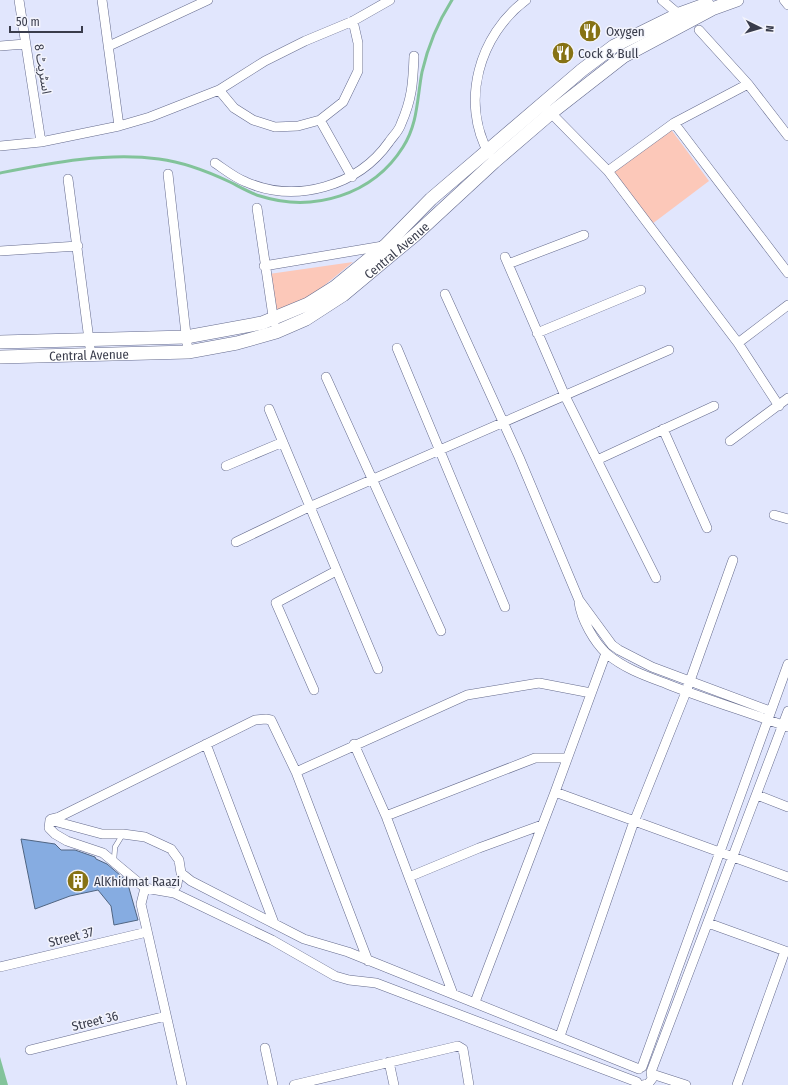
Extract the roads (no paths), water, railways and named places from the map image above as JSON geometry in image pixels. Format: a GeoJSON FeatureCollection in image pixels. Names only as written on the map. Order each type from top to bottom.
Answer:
{"type":"FeatureCollection","features":[{"type":"Feature","properties":{"kind":"street","name":"اسٹریٹ 8"},"geometry":{"type":"LineString","coordinates":[[19,0],[41,142]]}},
{"type":"Feature","properties":{"kind":"street"},"geometry":{"type":"LineString","coordinates":[[102,0],[120,126]]}},
{"type":"Feature","properties":{"kind":"street"},"geometry":{"type":"LineString","coordinates":[[109,46],[208,0]]}},
{"type":"Feature","properties":{"kind":"street"},"geometry":{"type":"LineString","coordinates":[[0,146],[41,142],[120,126],[219,90],[265,61],[306,41],[353,21],[390,0]]}},
{"type":"Feature","properties":{"kind":"street"},"geometry":{"type":"LineString","coordinates":[[494,162],[487,151],[479,128],[475,104],[476,80],[482,57],[493,36],[507,16],[526,0]]}},
{"type":"Feature","properties":{"kind":"street"},"geometry":{"type":"LineString","coordinates":[[662,0],[682,18]]}},
{"type":"Feature","properties":{"kind":"street","name":"Central Avenue"},"geometry":{"type":"LineString","coordinates":[[0,342],[89,338],[186,337],[262,323],[308,304],[335,287],[386,245],[431,199],[487,151],[624,56],[682,18],[718,0]]}},
{"type":"Feature","properties":{"kind":"street","name":"Central Avenue"},"geometry":{"type":"LineString","coordinates":[[682,18],[737,0]]}},
{"type":"Feature","properties":{"kind":"street"},"geometry":{"type":"LineString","coordinates":[[784,0],[788,5]]}},
{"type":"Feature","properties":{"kind":"street"},"geometry":{"type":"LineString","coordinates":[[219,90],[234,108],[253,120],[275,127],[298,126],[320,120],[344,102],[358,71],[358,43],[353,21]]}},
{"type":"Feature","properties":{"kind":"street"},"geometry":{"type":"LineString","coordinates":[[699,30],[748,84],[788,136]]}},
{"type":"Feature","properties":{"kind":"street"},"geometry":{"type":"LineString","coordinates":[[0,46],[25,44]]}},
{"type":"Feature","properties":{"kind":"street"},"geometry":{"type":"LineString","coordinates":[[214,163],[246,182],[281,192],[317,190],[352,177],[380,155],[401,126],[412,92],[414,56]]}},
{"type":"Feature","properties":{"kind":"street"},"geometry":{"type":"LineString","coordinates":[[608,171],[674,123],[748,84]]}},
{"type":"Feature","properties":{"kind":"street"},"geometry":{"type":"LineString","coordinates":[[547,109],[608,171],[738,343],[779,406]]}},
{"type":"Feature","properties":{"kind":"street","name":"Central Avenue"},"geometry":{"type":"LineString","coordinates":[[0,357],[188,352],[237,343],[276,332],[306,319],[343,295],[415,235],[494,162],[547,109]]}},
{"type":"Feature","properties":{"kind":"street"},"geometry":{"type":"LineString","coordinates":[[320,120],[352,177]]}},
{"type":"Feature","properties":{"kind":"street"},"geometry":{"type":"LineString","coordinates":[[674,123],[788,273]]}},
{"type":"Feature","properties":{"kind":"street"},"geometry":{"type":"LineString","coordinates":[[168,174],[188,352]]}},
{"type":"Feature","properties":{"kind":"street"},"geometry":{"type":"LineString","coordinates":[[68,179],[78,246],[91,355]]}},
{"type":"Feature","properties":{"kind":"street"},"geometry":{"type":"LineString","coordinates":[[257,208],[264,266],[272,318],[276,332]]}},
{"type":"Feature","properties":{"kind":"street"},"geometry":{"type":"LineString","coordinates":[[264,266],[386,245],[415,235]]}},
{"type":"Feature","properties":{"kind":"street"},"geometry":{"type":"LineString","coordinates":[[584,235],[506,260],[565,396],[581,425],[656,578]]}},
{"type":"Feature","properties":{"kind":"street"},"geometry":{"type":"LineString","coordinates":[[0,251],[78,246]]}},
{"type":"Feature","properties":{"kind":"street"},"geometry":{"type":"LineString","coordinates":[[537,333],[641,290]]}},
{"type":"Feature","properties":{"kind":"street"},"geometry":{"type":"LineString","coordinates":[[446,294],[504,422],[579,600],[612,645],[652,667],[690,681],[768,716],[786,726]]}},
{"type":"Feature","properties":{"kind":"street"},"geometry":{"type":"LineString","coordinates":[[738,343],[788,305]]}},
{"type":"Feature","properties":{"kind":"street"},"geometry":{"type":"LineString","coordinates":[[397,348],[505,607]]}},
{"type":"Feature","properties":{"kind":"street"},"geometry":{"type":"LineString","coordinates":[[236,542],[309,507],[669,350]]}},
{"type":"Feature","properties":{"kind":"street"},"geometry":{"type":"LineString","coordinates":[[326,376],[441,631]]}},
{"type":"Feature","properties":{"kind":"street"},"geometry":{"type":"LineString","coordinates":[[730,441],[788,398]]}},
{"type":"Feature","properties":{"kind":"street"},"geometry":{"type":"LineString","coordinates":[[597,460],[714,406]]}},
{"type":"Feature","properties":{"kind":"street"},"geometry":{"type":"LineString","coordinates":[[269,409],[378,669]]}},
{"type":"Feature","properties":{"kind":"street"},"geometry":{"type":"LineString","coordinates":[[663,429],[707,528]]}},
{"type":"Feature","properties":{"kind":"street"},"geometry":{"type":"LineString","coordinates":[[226,466],[283,442]]}},
{"type":"Feature","properties":{"kind":"street"},"geometry":{"type":"LineString","coordinates":[[774,515],[788,519]]}},
{"type":"Feature","properties":{"kind":"street"},"geometry":{"type":"LineString","coordinates":[[560,1036],[634,821],[686,692],[733,560]]}},
{"type":"Feature","properties":{"kind":"street"},"geometry":{"type":"LineString","coordinates":[[314,690],[276,603],[336,571]]}},
{"type":"Feature","properties":{"kind":"street"},"geometry":{"type":"LineString","coordinates":[[579,600],[580,612],[585,624],[606,653],[623,666],[686,692],[768,716]]}},
{"type":"Feature","properties":{"kind":"street"},"geometry":{"type":"LineString","coordinates":[[475,1002],[606,653]]}},
{"type":"Feature","properties":{"kind":"street"},"geometry":{"type":"LineString","coordinates":[[642,1084],[635,1073],[641,1068],[788,664]]}},
{"type":"Feature","properties":{"kind":"street"},"geometry":{"type":"LineString","coordinates":[[296,772],[354,744],[467,695],[539,683],[591,693]]}},
{"type":"Feature","properties":{"kind":"street"},"geometry":{"type":"LineString","coordinates":[[50,820],[50,828],[55,834],[103,853],[114,860],[145,888],[174,893],[272,940],[335,976],[349,980],[376,983],[642,1084],[651,1081],[652,1073],[733,856],[786,726],[788,711]]}},
{"type":"Feature","properties":{"kind":"street"},"geometry":{"type":"LineString","coordinates":[[50,820],[59,817],[255,720],[271,720],[296,772],[368,960]]}},
{"type":"Feature","properties":{"kind":"street"},"geometry":{"type":"LineString","coordinates":[[206,744],[274,923]]}},
{"type":"Feature","properties":{"kind":"street"},"geometry":{"type":"LineString","coordinates":[[354,744],[386,816],[453,994]]}},
{"type":"Feature","properties":{"kind":"street"},"geometry":{"type":"LineString","coordinates":[[386,816],[535,758],[567,758]]}},
{"type":"Feature","properties":{"kind":"street"},"geometry":{"type":"LineString","coordinates":[[555,792],[788,877]]}},
{"type":"Feature","properties":{"kind":"street"},"geometry":{"type":"LineString","coordinates":[[757,795],[788,807]]}},
{"type":"Feature","properties":{"kind":"street"},"geometry":{"type":"LineString","coordinates":[[50,820],[102,834],[123,834],[145,837],[171,849],[179,860],[181,873],[191,881],[304,939],[348,952],[641,1068],[648,1068],[652,1073],[686,1085]]}},
{"type":"Feature","properties":{"kind":"street"},"geometry":{"type":"LineString","coordinates":[[409,877],[479,848],[542,825]]}},
{"type":"Feature","properties":{"kind":"street"},"geometry":{"type":"LineString","coordinates":[[145,888],[141,904],[182,1085]]}},
{"type":"Feature","properties":{"kind":"street"},"geometry":{"type":"LineString","coordinates":[[708,923],[786,951],[737,1085]]}},
{"type":"Feature","properties":{"kind":"street","name":"Street 37"},"geometry":{"type":"LineString","coordinates":[[0,967],[147,932]]}},
{"type":"Feature","properties":{"kind":"street","name":"Street 36"},"geometry":{"type":"LineString","coordinates":[[30,1050],[166,1016]]}},
{"type":"Feature","properties":{"kind":"street"},"geometry":{"type":"LineString","coordinates":[[294,1085],[458,1046],[463,1050],[469,1085]]}},
{"type":"Feature","properties":{"kind":"street"},"geometry":{"type":"LineString","coordinates":[[265,1048],[273,1085]]}},
{"type":"Feature","properties":{"kind":"street"},"geometry":{"type":"LineString","coordinates":[[389,1062],[394,1085]]}},
{"type":"Feature","properties":{"kind":"lane"},"geometry":{"type":"LineString","coordinates":[[114,860],[115,847],[123,834]]}},
{"type":"Feature","properties":{"kind":"lane"},"geometry":{"type":"LineString","coordinates":[[174,893],[179,886],[181,873]]}},
{"type":"Feature","properties":{"kind":"waterway"},"geometry":{"type":"LineString","coordinates":[[0,173],[79,160],[139,157],[168,160],[186,165],[230,182],[256,195],[280,201],[321,201],[340,196],[359,188],[375,177],[390,164],[403,147],[412,129],[422,72],[427,53],[442,17],[452,0]]}},
{"type":"Feature","properties":{"kind":"place","name":"Oxygen"},"geometry":{"type":"Point","coordinates":[590,31]}},
{"type":"Feature","properties":{"kind":"place","name":"Cock & Bull"},"geometry":{"type":"Point","coordinates":[563,53]}},
{"type":"Feature","properties":{"kind":"place","name":"AlKhidmat Raazi"},"geometry":{"type":"Point","coordinates":[78,881]}}]}
